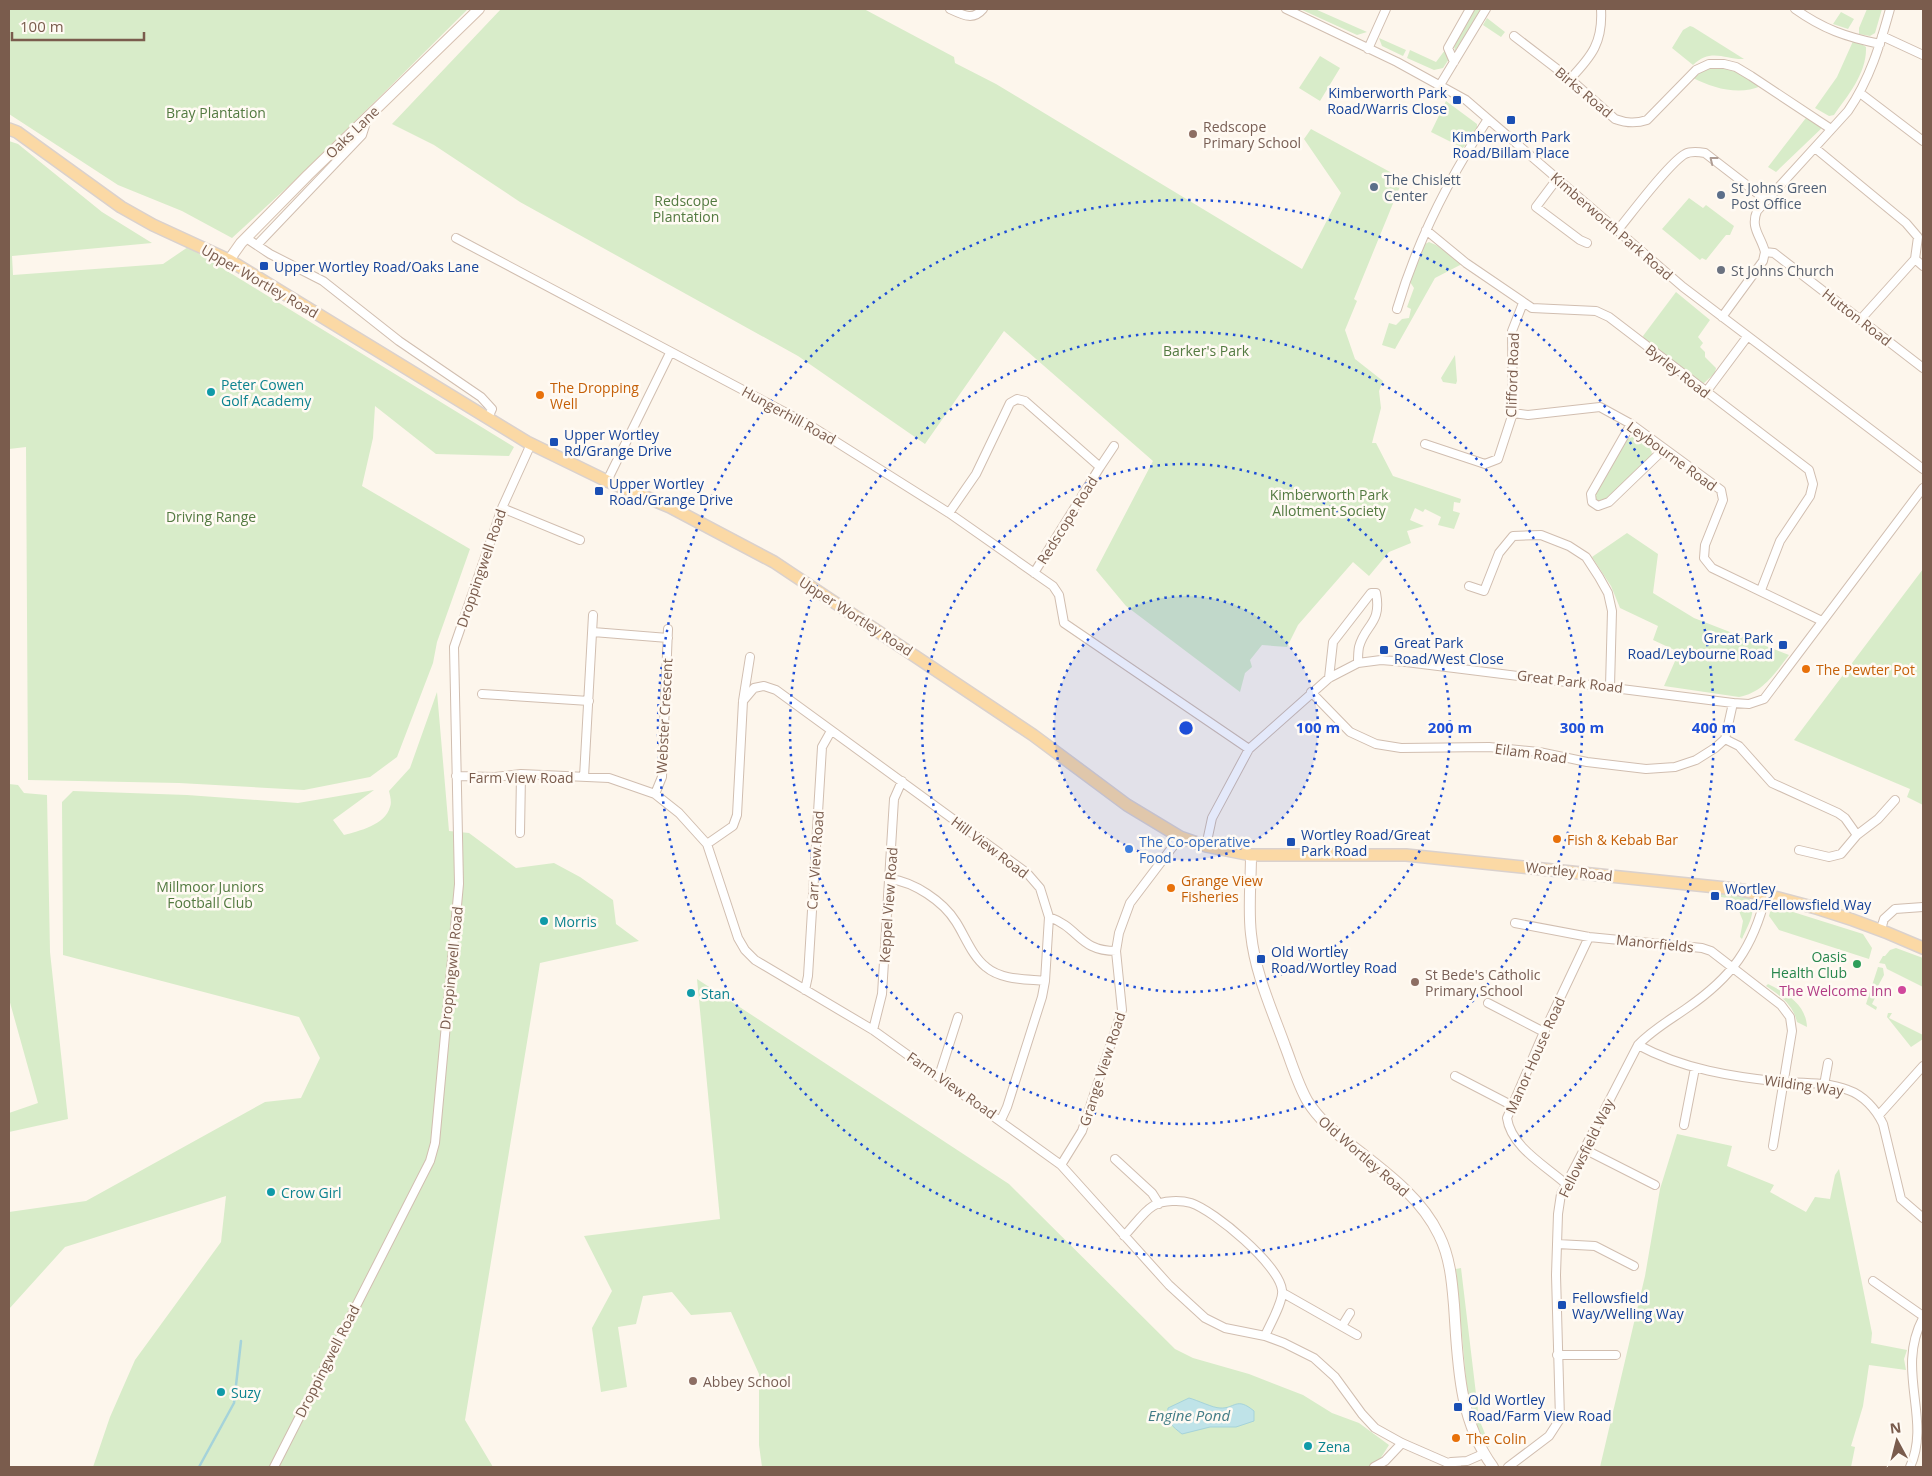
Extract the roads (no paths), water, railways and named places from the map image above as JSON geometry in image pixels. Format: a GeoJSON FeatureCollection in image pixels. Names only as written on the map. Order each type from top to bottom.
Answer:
{"type":"FeatureCollection","features":[{"type":"Feature","properties":{"kind":"main road","name":"Upper Wortley Road"},"geometry":{"type":"LineString","coordinates":[[9,129],[17,132],[121,207],[153,225],[229,260],[531,444],[607,481],[670,507],[774,562],[1033,735],[1127,805],[1180,837],[1206,846]]}},
{"type":"Feature","properties":{"kind":"main road","name":"Wortley Road"},"geometry":{"type":"LineString","coordinates":[[1206,846],[1251,855],[1406,855],[1699,884],[1766,895],[1834,913],[1923,948]]}},
{"type":"Feature","properties":{"kind":"street","name":"Oaks Lane"},"geometry":{"type":"LineString","coordinates":[[229,260],[246,238],[479,9]]}},
{"type":"Feature","properties":{"kind":"street"},"geometry":{"type":"LineString","coordinates":[[950,9],[971,17],[983,9]]}},
{"type":"Feature","properties":{"kind":"street","name":"Kimberworth Park Road"},"geometry":{"type":"LineString","coordinates":[[1286,9],[1440,84],[1466,100],[1617,231],[1746,337],[1923,469]]}},
{"type":"Feature","properties":{"kind":"street"},"geometry":{"type":"LineString","coordinates":[[1368,49],[1386,9]]}},
{"type":"Feature","properties":{"kind":"street"},"geometry":{"type":"LineString","coordinates":[[1454,62],[1448,48],[1470,9]]}},
{"type":"Feature","properties":{"kind":"street"},"geometry":{"type":"LineString","coordinates":[[1440,84],[1486,9]]}},
{"type":"Feature","properties":{"kind":"street"},"geometry":{"type":"LineString","coordinates":[[1570,79],[1598,44],[1602,27],[1601,9]]}},
{"type":"Feature","properties":{"kind":"street"},"geometry":{"type":"LineString","coordinates":[[1795,9],[1816,24],[1834,32],[1881,40],[1923,55]]}},
{"type":"Feature","properties":{"kind":"street"},"geometry":{"type":"LineString","coordinates":[[1722,317],[1762,261],[1765,252],[1763,243],[1756,233],[1753,220],[1757,211],[1815,148],[1860,93],[1872,67],[1890,9]]}},
{"type":"Feature","properties":{"kind":"street","name":"Birks Road"},"geometry":{"type":"LineString","coordinates":[[1514,36],[1570,79],[1615,119],[1637,123],[1654,115],[1696,70],[1709,64],[1724,64],[1736,67],[1752,76],[1831,129]]}},
{"type":"Feature","properties":{"kind":"street"},"geometry":{"type":"LineString","coordinates":[[1860,93],[1923,140]]}},
{"type":"Feature","properties":{"kind":"street"},"geometry":{"type":"LineString","coordinates":[[256,245],[362,135],[368,117]]}},
{"type":"Feature","properties":{"kind":"street"},"geometry":{"type":"LineString","coordinates":[[1397,309],[1409,268],[1426,230],[1467,151],[1488,119]]}},
{"type":"Feature","properties":{"kind":"street"},"geometry":{"type":"LineString","coordinates":[[1815,148],[1906,223],[1918,237],[1915,260],[1860,320]]}},
{"type":"Feature","properties":{"kind":"street"},"geometry":{"type":"LineString","coordinates":[[1617,231],[1672,166],[1686,154],[1693,152],[1705,153],[1766,200]]}},
{"type":"Feature","properties":{"kind":"street"},"geometry":{"type":"LineString","coordinates":[[1557,179],[1536,207],[1580,240],[1588,243]]}},
{"type":"Feature","properties":{"kind":"street","name":"Byrley Road"},"geometry":{"type":"LineString","coordinates":[[1426,230],[1466,263],[1532,308],[1596,311],[1609,317],[1809,470],[1813,484],[1810,496],[1780,541],[1761,590]]}},
{"type":"Feature","properties":{"kind":"street","name":"Upper Wortley Road"},"geometry":{"type":"LineString","coordinates":[[246,238],[323,281],[399,341],[481,397],[492,408],[488,418]]}},
{"type":"Feature","properties":{"kind":"street","name":"Hungerhill Road"},"geometry":{"type":"LineString","coordinates":[[456,238],[811,426],[949,513],[1053,586],[1059,595],[1064,623],[1249,749]]}},
{"type":"Feature","properties":{"kind":"street","name":"Hutton Road"},"geometry":{"type":"LineString","coordinates":[[1765,252],[1774,253],[1923,368]]}},
{"type":"Feature","properties":{"kind":"street"},"geometry":{"type":"LineString","coordinates":[[1915,260],[1923,266]]}},
{"type":"Feature","properties":{"kind":"street","name":"Clifford Road"},"geometry":{"type":"LineString","coordinates":[[1425,444],[1485,464],[1498,459],[1513,413],[1512,331],[1523,303]]}},
{"type":"Feature","properties":{"kind":"street"},"geometry":{"type":"LineString","coordinates":[[1706,392],[1746,337]]}},
{"type":"Feature","properties":{"kind":"street"},"geometry":{"type":"LineString","coordinates":[[607,481],[670,353]]}},
{"type":"Feature","properties":{"kind":"street","name":"Redscope Road"},"geometry":{"type":"LineString","coordinates":[[949,513],[976,474],[1010,403],[1017,399],[1025,401],[1100,467]]}},
{"type":"Feature","properties":{"kind":"street","name":"Leybourne Road"},"geometry":{"type":"LineString","coordinates":[[1513,413],[1528,415],[1600,407],[1631,424],[1721,490],[1723,500],[1705,545],[1704,558],[1712,568],[1822,621]]}},
{"type":"Feature","properties":{"kind":"street"},"geometry":{"type":"LineString","coordinates":[[1631,424],[1591,494],[1592,502],[1598,506],[1609,502],[1664,449]]}},
{"type":"Feature","properties":{"kind":"street","name":"Droppingwell Road"},"geometry":{"type":"LineString","coordinates":[[274,1467],[430,1161],[435,1143],[458,892],[454,647],[502,508],[531,444]]}},
{"type":"Feature","properties":{"kind":"street","name":"Redscope Road"},"geometry":{"type":"LineString","coordinates":[[1034,573],[1114,446]]}},
{"type":"Feature","properties":{"kind":"street","name":"Great Park Road"},"geometry":{"type":"LineString","coordinates":[[1206,846],[1212,818],[1249,749],[1311,692],[1329,678],[1358,663],[1381,660],[1406,662],[1610,686],[1733,703],[1749,704],[1764,699],[1923,488]]}},
{"type":"Feature","properties":{"kind":"street"},"geometry":{"type":"LineString","coordinates":[[502,508],[580,540]]}},
{"type":"Feature","properties":{"kind":"street"},"geometry":{"type":"LineString","coordinates":[[1469,586],[1484,591],[1499,553],[1513,536],[1541,535],[1569,546],[1586,557],[1600,577],[1608,593],[1612,611],[1610,686]]}},
{"type":"Feature","properties":{"kind":"street"},"geometry":{"type":"LineString","coordinates":[[1329,678],[1333,642],[1363,601],[1371,592],[1376,593],[1378,606],[1375,619],[1359,647],[1358,663]]}},
{"type":"Feature","properties":{"kind":"street"},"geometry":{"type":"LineString","coordinates":[[584,777],[593,615]]}},
{"type":"Feature","properties":{"kind":"street","name":"Webster Crescent"},"geometry":{"type":"LineString","coordinates":[[593,632],[668,633],[662,777],[654,794]]}},
{"type":"Feature","properties":{"kind":"street"},"geometry":{"type":"LineString","coordinates":[[708,844],[732,826],[737,815],[743,701],[750,657]]}},
{"type":"Feature","properties":{"kind":"street","name":"Hill View Road"},"geometry":{"type":"LineString","coordinates":[[743,701],[754,688],[764,686],[776,690],[1027,872],[1040,888],[1049,917],[1045,981],[1008,1107],[1001,1120]]}},
{"type":"Feature","properties":{"kind":"street","name":"Eilam Road"},"geometry":{"type":"LineString","coordinates":[[1311,692],[1350,732],[1376,744],[1401,748],[1489,747],[1646,769],[1675,767],[1696,760],[1726,739]]}},
{"type":"Feature","properties":{"kind":"street"},"geometry":{"type":"LineString","coordinates":[[482,694],[588,701]]}},
{"type":"Feature","properties":{"kind":"street"},"geometry":{"type":"LineString","coordinates":[[1733,703],[1726,739],[1739,746],[1772,783],[1838,813],[1845,818],[1857,834]]}},
{"type":"Feature","properties":{"kind":"street","name":"Carr View Road"},"geometry":{"type":"LineString","coordinates":[[805,990],[808,976],[822,748],[830,731]]}},
{"type":"Feature","properties":{"kind":"street"},"geometry":{"type":"LineString","coordinates":[[520,833],[521,774]]}},
{"type":"Feature","properties":{"kind":"street","name":"Farm View Road"},"geometry":{"type":"LineString","coordinates":[[456,776],[494,777],[521,774],[609,778],[654,794],[679,813],[708,844],[738,938],[745,950],[755,960],[872,1030],[1001,1120],[1061,1165],[1169,1285],[1205,1318],[1225,1328],[1265,1336],[1302,1351],[1324,1365],[1375,1428],[1402,1443],[1457,1467]]}},
{"type":"Feature","properties":{"kind":"street","name":"Keppel View Road"},"geometry":{"type":"LineString","coordinates":[[872,1030],[882,994],[894,799],[902,781]]}},
{"type":"Feature","properties":{"kind":"street"},"geometry":{"type":"LineString","coordinates":[[1799,850],[1822,856],[1836,856],[1845,850],[1857,834],[1878,819],[1895,800]]}},
{"type":"Feature","properties":{"kind":"street","name":"Grange View Road"},"geometry":{"type":"LineString","coordinates":[[1061,1165],[1082,1131],[1122,1010],[1116,951],[1118,933],[1130,903],[1180,837]]}},
{"type":"Feature","properties":{"kind":"street","name":"Old Wortley Road"},"geometry":{"type":"LineString","coordinates":[[1251,855],[1253,951],[1264,988],[1302,1091],[1314,1111],[1327,1125],[1384,1171],[1420,1206],[1439,1234],[1445,1249],[1452,1282],[1462,1399],[1469,1424],[1483,1454],[1493,1467]]}},
{"type":"Feature","properties":{"kind":"street"},"geometry":{"type":"LineString","coordinates":[[890,878],[904,880],[918,888],[945,909],[956,921],[964,937],[985,966],[998,974],[1045,981]]}},
{"type":"Feature","properties":{"kind":"street","name":"Fellowsfield Way"},"geometry":{"type":"LineString","coordinates":[[1508,1467],[1558,1426],[1561,1414],[1557,1355],[1557,1244],[1558,1207],[1566,1184],[1638,1046],[1657,1028],[1705,995],[1733,970],[1750,943],[1766,895]]}},
{"type":"Feature","properties":{"kind":"street"},"geometry":{"type":"LineString","coordinates":[[1881,930],[1884,919],[1895,909],[1923,907]]}},
{"type":"Feature","properties":{"kind":"street"},"geometry":{"type":"LineString","coordinates":[[1049,917],[1065,924],[1090,947],[1099,951],[1116,951]]}},
{"type":"Feature","properties":{"kind":"street","name":"Manorfields"},"geometry":{"type":"LineString","coordinates":[[1515,922],[1589,937],[1702,948],[1711,951],[1733,970],[1781,1005],[1790,1017],[1792,1030],[1773,1146]]}},
{"type":"Feature","properties":{"kind":"street","name":"Manor House Road"},"geometry":{"type":"LineString","coordinates":[[1566,1184],[1513,1135],[1507,1118],[1511,1104],[1589,937]]}},
{"type":"Feature","properties":{"kind":"street"},"geometry":{"type":"LineString","coordinates":[[1488,1003],[1544,1032]]}},
{"type":"Feature","properties":{"kind":"street"},"geometry":{"type":"LineString","coordinates":[[939,1076],[958,1018]]}},
{"type":"Feature","properties":{"kind":"street","name":"Wilding Way"},"geometry":{"type":"LineString","coordinates":[[1638,1046],[1669,1060],[1695,1068],[1785,1082],[1824,1085],[1854,1093],[1879,1115]]}},
{"type":"Feature","properties":{"kind":"street"},"geometry":{"type":"LineString","coordinates":[[1824,1085],[1828,1063]]}},
{"type":"Feature","properties":{"kind":"street"},"geometry":{"type":"LineString","coordinates":[[1923,1066],[1879,1115],[1883,1124],[1901,1199],[1923,1218]]}},
{"type":"Feature","properties":{"kind":"street"},"geometry":{"type":"LineString","coordinates":[[1684,1125],[1695,1068]]}},
{"type":"Feature","properties":{"kind":"street"},"geometry":{"type":"LineString","coordinates":[[1455,1076],[1511,1104]]}},
{"type":"Feature","properties":{"kind":"street"},"geometry":{"type":"LineString","coordinates":[[1584,1149],[1655,1185]]}},
{"type":"Feature","properties":{"kind":"street"},"geometry":{"type":"LineString","coordinates":[[1120,1161],[1152,1193],[1159,1204]]}},
{"type":"Feature","properties":{"kind":"street"},"geometry":{"type":"LineString","coordinates":[[1124,1236],[1153,1206],[1172,1202],[1189,1203],[1207,1211],[1231,1230],[1274,1271],[1283,1293],[1356,1335]]}},
{"type":"Feature","properties":{"kind":"street"},"geometry":{"type":"LineString","coordinates":[[1557,1244],[1595,1246],[1634,1266]]}},
{"type":"Feature","properties":{"kind":"street"},"geometry":{"type":"LineString","coordinates":[[1873,1281],[1923,1317],[1916,1338],[1911,1364],[1920,1410],[1920,1440],[1910,1467]]}},
{"type":"Feature","properties":{"kind":"street"},"geometry":{"type":"LineString","coordinates":[[1265,1336],[1283,1293]]}},
{"type":"Feature","properties":{"kind":"street"},"geometry":{"type":"LineString","coordinates":[[1342,1326],[1350,1312]]}},
{"type":"Feature","properties":{"kind":"street"},"geometry":{"type":"LineString","coordinates":[[1557,1355],[1616,1355]]}},
{"type":"Feature","properties":{"kind":"street"},"geometry":{"type":"LineString","coordinates":[[1374,1467],[1385,1461],[1402,1443]]}},
{"type":"Feature","properties":{"kind":"street","name":"Farm View Road"},"geometry":{"type":"LineString","coordinates":[[1447,1462],[1467,1461],[1483,1454]]}},
{"type":"Feature","properties":{"kind":"water","name":"Engine Pond"},"geometry":{"type":"Polygon","coordinates":[[[1189,1398],[1217,1408],[1243,1404],[1254,1411],[1254,1421],[1236,1427],[1210,1427],[1182,1434],[1170,1423],[1168,1408],[1189,1398]]]}},
{"type":"Feature","properties":{"kind":"waterway"},"geometry":{"type":"LineString","coordinates":[[199,1467],[234,1403],[241,1341]]}},
{"type":"Feature","properties":{"kind":"place","name":"Kimberworth Park Road/Warris Close"},"geometry":{"type":"Point","coordinates":[1457,100]}},
{"type":"Feature","properties":{"kind":"place","name":"Kimberworth Park Road/Billam Place"},"geometry":{"type":"Point","coordinates":[1511,120]}},
{"type":"Feature","properties":{"kind":"place","name":"Redscope Primary School"},"geometry":{"type":"Point","coordinates":[1193,134]}},
{"type":"Feature","properties":{"kind":"place","name":"The Chislett Center"},"geometry":{"type":"Point","coordinates":[1374,187]}},
{"type":"Feature","properties":{"kind":"place","name":"St Johns Green Post Office"},"geometry":{"type":"Point","coordinates":[1721,195]}},
{"type":"Feature","properties":{"kind":"place","name":"Upper Wortley Road/Oaks Lane"},"geometry":{"type":"Point","coordinates":[264,266]}},
{"type":"Feature","properties":{"kind":"place","name":"St Johns Church"},"geometry":{"type":"Point","coordinates":[1721,270]}},
{"type":"Feature","properties":{"kind":"place","name":"Peter Cowen Golf Academy"},"geometry":{"type":"Point","coordinates":[211,392]}},
{"type":"Feature","properties":{"kind":"place","name":"The Dropping Well"},"geometry":{"type":"Point","coordinates":[540,395]}},
{"type":"Feature","properties":{"kind":"place","name":"Upper Wortley Rd/Grange Drive"},"geometry":{"type":"Point","coordinates":[554,442]}},
{"type":"Feature","properties":{"kind":"place","name":"Upper Wortley Road/Grange Drive"},"geometry":{"type":"Point","coordinates":[599,491]}},
{"type":"Feature","properties":{"kind":"place","name":"Great Park Road/Leybourne Road"},"geometry":{"type":"Point","coordinates":[1783,645]}},
{"type":"Feature","properties":{"kind":"place","name":"Great Park Road/West Close"},"geometry":{"type":"Point","coordinates":[1384,650]}},
{"type":"Feature","properties":{"kind":"place","name":"The Pewter Pot"},"geometry":{"type":"Point","coordinates":[1806,669]}},
{"type":"Feature","properties":{"kind":"place","name":"Fish & Kebab Bar"},"geometry":{"type":"Point","coordinates":[1557,839]}},
{"type":"Feature","properties":{"kind":"place","name":"Wortley Road/Great Park Road"},"geometry":{"type":"Point","coordinates":[1291,842]}},
{"type":"Feature","properties":{"kind":"place","name":"The Co-operative Food"},"geometry":{"type":"Point","coordinates":[1129,849]}},
{"type":"Feature","properties":{"kind":"place","name":"Grange View Fisheries"},"geometry":{"type":"Point","coordinates":[1171,888]}},
{"type":"Feature","properties":{"kind":"place","name":"Wortley Road/Fellowsfield Way"},"geometry":{"type":"Point","coordinates":[1715,896]}},
{"type":"Feature","properties":{"kind":"place","name":"Morris"},"geometry":{"type":"Point","coordinates":[544,921]}},
{"type":"Feature","properties":{"kind":"place","name":"Old Wortley Road/Wortley Road"},"geometry":{"type":"Point","coordinates":[1261,959]}},
{"type":"Feature","properties":{"kind":"place","name":"Oasis Health Club"},"geometry":{"type":"Point","coordinates":[1857,964]}},
{"type":"Feature","properties":{"kind":"place","name":"St Bede's Catholic Primary School"},"geometry":{"type":"Point","coordinates":[1415,982]}},
{"type":"Feature","properties":{"kind":"place","name":"The Welcome Inn"},"geometry":{"type":"Point","coordinates":[1902,990]}},
{"type":"Feature","properties":{"kind":"place","name":"Stan"},"geometry":{"type":"Point","coordinates":[691,993]}},
{"type":"Feature","properties":{"kind":"place","name":"Crow Girl"},"geometry":{"type":"Point","coordinates":[271,1192]}},
{"type":"Feature","properties":{"kind":"place","name":"Fellowsfield Way/Welling Way"},"geometry":{"type":"Point","coordinates":[1562,1305]}},
{"type":"Feature","properties":{"kind":"place","name":"Abbey School"},"geometry":{"type":"Point","coordinates":[693,1381]}},
{"type":"Feature","properties":{"kind":"place","name":"Suzy"},"geometry":{"type":"Point","coordinates":[221,1392]}},
{"type":"Feature","properties":{"kind":"place","name":"Old Wortley Road/Farm View Road"},"geometry":{"type":"Point","coordinates":[1458,1407]}},
{"type":"Feature","properties":{"kind":"place","name":"The Colin"},"geometry":{"type":"Point","coordinates":[1456,1438]}},
{"type":"Feature","properties":{"kind":"place","name":"Zena"},"geometry":{"type":"Point","coordinates":[1308,1446]}},
{"type":"Feature","properties":{"kind":"park label","name":"Bray Plantation"},"geometry":{"type":"Point","coordinates":[216,112]}},
{"type":"Feature","properties":{"kind":"park label","name":"Redscope Plantation"},"geometry":{"type":"Point","coordinates":[686,208]}},
{"type":"Feature","properties":{"kind":"park label","name":"Barker's Park"},"geometry":{"type":"Point","coordinates":[1206,350]}},
{"type":"Feature","properties":{"kind":"park label","name":"Kimberworth Park Allotment Society"},"geometry":{"type":"Point","coordinates":[1329,502]}},
{"type":"Feature","properties":{"kind":"park label","name":"Driving Range"},"geometry":{"type":"Point","coordinates":[211,516]}},
{"type":"Feature","properties":{"kind":"park label","name":"Millmoor Juniors Football Club"},"geometry":{"type":"Point","coordinates":[210,894]}}]}
